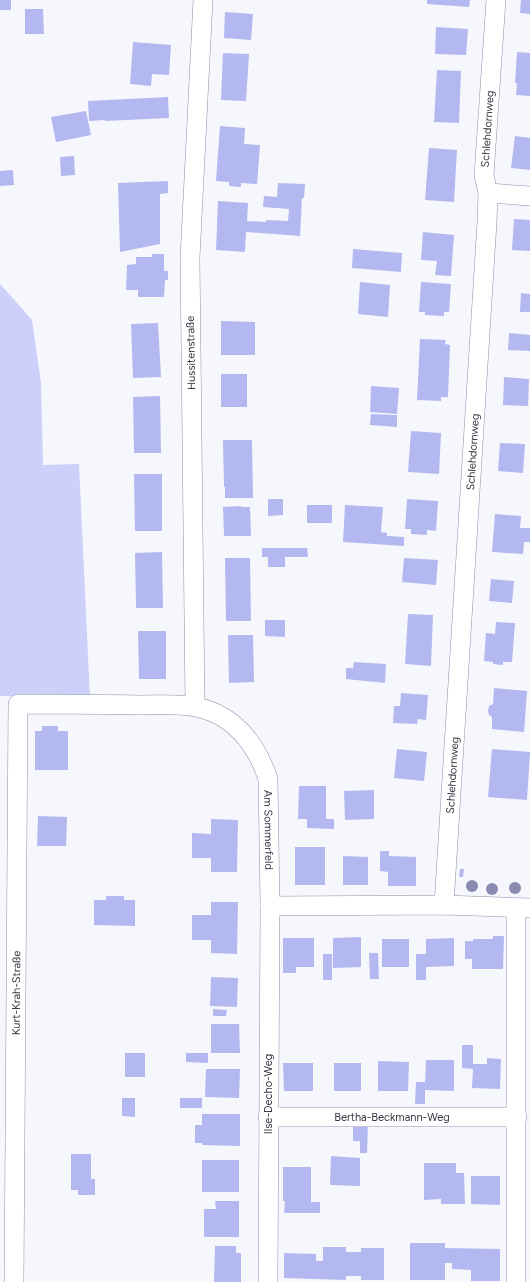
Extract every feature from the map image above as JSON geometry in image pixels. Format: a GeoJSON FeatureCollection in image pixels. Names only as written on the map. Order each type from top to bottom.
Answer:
{"type":"FeatureCollection","features":[{"type":"Feature","properties":{"kind":"street","name":"Hussitenstraße"},"geometry":{"type":"LineString","coordinates":[[195,706],[190,258],[203,0]]}},
{"type":"Feature","properties":{"kind":"street","name":"Schlehdornweg"},"geometry":{"type":"LineString","coordinates":[[444,905],[488,193],[484,176],[496,0]]}},
{"type":"Feature","properties":{"kind":"street"},"geometry":{"type":"LineString","coordinates":[[488,193],[530,196]]}},
{"type":"Feature","properties":{"kind":"street","name":"Am Sommerfeld"},"geometry":{"type":"LineString","coordinates":[[18,704],[195,706],[217,714],[237,728],[251,743],[262,761],[268,779],[270,906]]}},
{"type":"Feature","properties":{"kind":"street","name":"Kurt-Krah-Straße"},"geometry":{"type":"LineString","coordinates":[[14,1282],[18,704]]}},
{"type":"Feature","properties":{"kind":"street"},"geometry":{"type":"LineString","coordinates":[[270,906],[444,905],[523,908],[516,1117],[524,1214],[516,1282]]}},
{"type":"Feature","properties":{"kind":"street","name":"Ilse-Decho-Weg"},"geometry":{"type":"LineString","coordinates":[[268,1282],[270,906]]}},
{"type":"Feature","properties":{"kind":"street","name":"Bertha-Beckmann-Weg"},"geometry":{"type":"LineString","coordinates":[[268,1117],[516,1117]]}},
{"type":"Feature","properties":{"kind":"shaded area"},"geometry":{"type":"Polygon","coordinates":[[[0,284],[32,320],[41,383],[43,465],[79,464],[90,698],[0,696],[0,284]]]}},
{"type":"Feature","properties":{"kind":"building"},"geometry":{"type":"Polygon","coordinates":[[[0,0],[11,0],[11,10],[0,10],[0,0]]]}},
{"type":"Feature","properties":{"kind":"building"},"geometry":{"type":"Polygon","coordinates":[[[427,0],[470,0],[469,7],[427,4],[427,0]]]}},
{"type":"Feature","properties":{"kind":"building"},"geometry":{"type":"Polygon","coordinates":[[[521,0],[530,0],[530,14],[520,13],[521,0]]]}},
{"type":"Feature","properties":{"kind":"building"},"geometry":{"type":"Polygon","coordinates":[[[25,9],[43,9],[44,34],[25,34],[25,9]]]}},
{"type":"Feature","properties":{"kind":"building"},"geometry":{"type":"Polygon","coordinates":[[[225,12],[253,14],[251,40],[224,38],[225,12]]]}},
{"type":"Feature","properties":{"kind":"building"},"geometry":{"type":"Polygon","coordinates":[[[436,27],[468,29],[466,55],[435,54],[436,27]]]}},
{"type":"Feature","properties":{"kind":"building"},"geometry":{"type":"Polygon","coordinates":[[[133,42],[171,45],[169,75],[152,74],[151,86],[130,84],[133,42]]]}},
{"type":"Feature","properties":{"kind":"building"},"geometry":{"type":"Polygon","coordinates":[[[517,52],[530,53],[530,96],[516,95],[517,83],[515,83],[517,52]]]}},
{"type":"Feature","properties":{"kind":"building"},"geometry":{"type":"Polygon","coordinates":[[[223,53],[249,54],[246,101],[221,100],[223,53]]]}},
{"type":"Feature","properties":{"kind":"building"},"geometry":{"type":"Polygon","coordinates":[[[437,70],[461,71],[459,123],[434,122],[437,70]]]}},
{"type":"Feature","properties":{"kind":"building"},"geometry":{"type":"Polygon","coordinates":[[[168,97],[169,118],[89,121],[88,101],[168,97]]]}},
{"type":"Feature","properties":{"kind":"building"},"geometry":{"type":"Polygon","coordinates":[[[86,111],[91,135],[56,142],[51,117],[86,111]]]}},
{"type":"Feature","properties":{"kind":"building"},"geometry":{"type":"Polygon","coordinates":[[[220,126],[245,128],[244,144],[260,145],[257,184],[241,183],[241,187],[229,186],[229,182],[216,181],[220,126]]]}},
{"type":"Feature","properties":{"kind":"building"},"geometry":{"type":"Polygon","coordinates":[[[515,136],[530,138],[530,170],[511,168],[515,136]]]}},
{"type":"Feature","properties":{"kind":"building"},"geometry":{"type":"Polygon","coordinates":[[[429,148],[457,150],[454,202],[425,200],[429,148]]]}},
{"type":"Feature","properties":{"kind":"building"},"geometry":{"type":"Polygon","coordinates":[[[74,156],[75,175],[61,176],[60,157],[74,156]]]}},
{"type":"Feature","properties":{"kind":"building"},"geometry":{"type":"Polygon","coordinates":[[[13,170],[14,185],[0,186],[0,171],[13,170]]]}},
{"type":"Feature","properties":{"kind":"building"},"geometry":{"type":"Polygon","coordinates":[[[168,181],[168,193],[160,194],[160,244],[120,252],[118,183],[168,181]]]}},
{"type":"Feature","properties":{"kind":"building"},"geometry":{"type":"Polygon","coordinates":[[[278,183],[305,184],[304,198],[302,198],[300,236],[246,232],[245,252],[216,250],[218,201],[248,203],[247,221],[288,221],[289,209],[263,207],[264,196],[277,197],[278,183]]]}},
{"type":"Feature","properties":{"kind":"building"},"geometry":{"type":"Polygon","coordinates":[[[514,219],[530,220],[530,251],[512,250],[514,219]]]}},
{"type":"Feature","properties":{"kind":"building"},"geometry":{"type":"Polygon","coordinates":[[[423,232],[454,235],[451,276],[435,275],[437,261],[421,260],[423,232]]]}},
{"type":"Feature","properties":{"kind":"building"},"geometry":{"type":"Polygon","coordinates":[[[353,249],[402,253],[401,272],[352,268],[353,249]]]}},
{"type":"Feature","properties":{"kind":"building"},"geometry":{"type":"Polygon","coordinates":[[[152,254],[164,254],[164,271],[168,271],[168,280],[165,280],[164,297],[138,297],[138,290],[126,290],[127,265],[136,264],[136,257],[152,257],[152,254]]]}},
{"type":"Feature","properties":{"kind":"building"},"geometry":{"type":"Polygon","coordinates":[[[360,282],[390,285],[388,317],[358,314],[360,282]]]}},
{"type":"Feature","properties":{"kind":"building"},"geometry":{"type":"Polygon","coordinates":[[[421,282],[451,284],[449,312],[444,312],[444,316],[425,315],[425,312],[419,312],[421,282]]]}},
{"type":"Feature","properties":{"kind":"building"},"geometry":{"type":"Polygon","coordinates":[[[521,293],[530,294],[530,312],[520,312],[521,293]]]}},
{"type":"Feature","properties":{"kind":"building"},"geometry":{"type":"Polygon","coordinates":[[[221,321],[255,322],[255,355],[221,355],[221,321]]]}},
{"type":"Feature","properties":{"kind":"building"},"geometry":{"type":"Polygon","coordinates":[[[158,323],[161,377],[133,378],[131,324],[158,323]]]}},
{"type":"Feature","properties":{"kind":"building"},"geometry":{"type":"Polygon","coordinates":[[[509,333],[530,335],[530,351],[508,350],[509,333]]]}},
{"type":"Feature","properties":{"kind":"building"},"geometry":{"type":"Polygon","coordinates":[[[420,339],[446,340],[445,344],[450,345],[448,397],[441,397],[441,401],[417,400],[420,339]]]}},
{"type":"Feature","properties":{"kind":"building"},"geometry":{"type":"Polygon","coordinates":[[[221,374],[247,374],[247,407],[221,407],[221,374]]]}},
{"type":"Feature","properties":{"kind":"building"},"geometry":{"type":"Polygon","coordinates":[[[504,377],[529,379],[528,406],[503,405],[504,377]]]}},
{"type":"Feature","properties":{"kind":"building"},"geometry":{"type":"Polygon","coordinates":[[[371,386],[399,388],[397,414],[370,412],[371,386]]]}},
{"type":"Feature","properties":{"kind":"building"},"geometry":{"type":"Polygon","coordinates":[[[160,396],[161,453],[134,453],[133,397],[160,396]]]}},
{"type":"Feature","properties":{"kind":"building"},"geometry":{"type":"Polygon","coordinates":[[[371,414],[397,415],[397,427],[370,425],[371,414]]]}},
{"type":"Feature","properties":{"kind":"building"},"geometry":{"type":"Polygon","coordinates":[[[411,431],[441,433],[439,474],[408,472],[411,431]]]}},
{"type":"Feature","properties":{"kind":"building"},"geometry":{"type":"Polygon","coordinates":[[[223,440],[252,440],[253,498],[225,498],[223,440]]]}},
{"type":"Feature","properties":{"kind":"building"},"geometry":{"type":"Polygon","coordinates":[[[500,443],[525,444],[523,473],[498,471],[500,443]]]}},
{"type":"Feature","properties":{"kind":"building"},"geometry":{"type":"Polygon","coordinates":[[[134,474],[162,474],[162,531],[135,531],[134,474]]]}},
{"type":"Feature","properties":{"kind":"building"},"geometry":{"type":"Polygon","coordinates":[[[268,499],[283,499],[283,515],[268,516],[268,499]]]}},
{"type":"Feature","properties":{"kind":"building"},"geometry":{"type":"Polygon","coordinates":[[[407,499],[438,501],[436,531],[427,530],[427,535],[411,534],[411,529],[405,529],[407,499]]]}},
{"type":"Feature","properties":{"kind":"building"},"geometry":{"type":"Polygon","coordinates":[[[307,505],[332,505],[332,523],[307,523],[307,505]]]}},
{"type":"Feature","properties":{"kind":"building"},"geometry":{"type":"Polygon","coordinates":[[[345,505],[383,507],[381,532],[387,533],[387,536],[404,537],[404,546],[343,542],[345,505]]]}},
{"type":"Feature","properties":{"kind":"building"},"geometry":{"type":"Polygon","coordinates":[[[223,507],[250,507],[251,536],[224,536],[223,507]]]}},
{"type":"Feature","properties":{"kind":"building"},"geometry":{"type":"Polygon","coordinates":[[[495,514],[521,516],[520,528],[530,528],[530,542],[524,542],[523,554],[492,552],[495,514]]]}},
{"type":"Feature","properties":{"kind":"building"},"geometry":{"type":"Polygon","coordinates":[[[262,548],[307,548],[308,557],[285,557],[285,567],[268,567],[268,557],[262,557],[262,548]]]}},
{"type":"Feature","properties":{"kind":"building"},"geometry":{"type":"Polygon","coordinates":[[[162,552],[163,608],[136,608],[135,553],[162,552]]]}},
{"type":"Feature","properties":{"kind":"building"},"geometry":{"type":"Polygon","coordinates":[[[225,558],[250,558],[251,621],[226,621],[225,558]]]}},
{"type":"Feature","properties":{"kind":"building"},"geometry":{"type":"Polygon","coordinates":[[[404,558],[438,560],[436,585],[402,582],[404,558]]]}},
{"type":"Feature","properties":{"kind":"building"},"geometry":{"type":"Polygon","coordinates":[[[491,579],[514,581],[512,603],[489,601],[491,579]]]}},
{"type":"Feature","properties":{"kind":"building"},"geometry":{"type":"Polygon","coordinates":[[[408,614],[433,615],[431,666],[405,664],[408,614]]]}},
{"type":"Feature","properties":{"kind":"building"},"geometry":{"type":"Polygon","coordinates":[[[265,620],[285,620],[285,637],[265,636],[265,620]]]}},
{"type":"Feature","properties":{"kind":"building"},"geometry":{"type":"Polygon","coordinates":[[[496,622],[515,623],[512,662],[503,662],[503,665],[484,661],[486,633],[495,634],[496,622]]]}},
{"type":"Feature","properties":{"kind":"building"},"geometry":{"type":"Polygon","coordinates":[[[138,631],[166,631],[166,679],[139,679],[138,631]]]}},
{"type":"Feature","properties":{"kind":"building"},"geometry":{"type":"Polygon","coordinates":[[[228,635],[253,635],[254,682],[229,683],[228,635]]]}},
{"type":"Feature","properties":{"kind":"building"},"geometry":{"type":"Polygon","coordinates":[[[354,662],[386,664],[385,683],[346,679],[346,668],[353,668],[354,662]]]}},
{"type":"Feature","properties":{"kind":"building"},"geometry":{"type":"Polygon","coordinates":[[[494,688],[527,691],[524,732],[492,729],[492,717],[489,715],[488,711],[489,706],[493,704],[494,688]]]}},
{"type":"Feature","properties":{"kind":"building"},"geometry":{"type":"Polygon","coordinates":[[[401,693],[428,695],[426,720],[418,719],[417,724],[393,723],[394,706],[400,706],[401,693]]]}},
{"type":"Feature","properties":{"kind":"building"},"geometry":{"type":"Polygon","coordinates":[[[42,726],[58,726],[58,731],[68,731],[68,770],[35,770],[35,731],[42,731],[42,726]]]}},
{"type":"Feature","properties":{"kind":"building"},"geometry":{"type":"Polygon","coordinates":[[[397,749],[427,752],[424,781],[394,778],[397,749]]]}},
{"type":"Feature","properties":{"kind":"building"},"geometry":{"type":"Polygon","coordinates":[[[492,749],[530,752],[527,800],[488,797],[492,749]]]}},
{"type":"Feature","properties":{"kind":"building"},"geometry":{"type":"Polygon","coordinates":[[[299,786],[326,786],[326,819],[334,819],[334,829],[307,828],[307,819],[298,819],[299,786]]]}},
{"type":"Feature","properties":{"kind":"building"},"geometry":{"type":"Polygon","coordinates":[[[374,790],[374,819],[345,820],[344,791],[374,790]]]}},
{"type":"Feature","properties":{"kind":"building"},"geometry":{"type":"Polygon","coordinates":[[[38,816],[67,817],[66,846],[37,846],[38,816]]]}},
{"type":"Feature","properties":{"kind":"building"},"geometry":{"type":"Polygon","coordinates":[[[211,819],[238,820],[237,872],[211,872],[211,858],[192,858],[192,833],[211,834],[211,819]]]}},
{"type":"Feature","properties":{"kind":"building"},"geometry":{"type":"Polygon","coordinates":[[[295,847],[325,847],[325,885],[295,885],[295,847]]]}},
{"type":"Feature","properties":{"kind":"building"},"geometry":{"type":"Polygon","coordinates":[[[380,851],[389,851],[389,856],[416,857],[416,886],[388,886],[388,872],[380,871],[380,851]]]}},
{"type":"Feature","properties":{"kind":"building"},"geometry":{"type":"Polygon","coordinates":[[[343,856],[368,857],[368,885],[343,885],[343,856]]]}},
{"type":"Feature","properties":{"kind":"building"},"geometry":{"type":"Polygon","coordinates":[[[460,869],[464,869],[463,877],[459,877],[460,869]]]}},
{"type":"Feature","properties":{"kind":"building"},"geometry":{"type":"Polygon","coordinates":[[[106,896],[124,896],[124,900],[135,900],[135,926],[94,925],[94,900],[106,900],[106,896]]]}},
{"type":"Feature","properties":{"kind":"building"},"geometry":{"type":"Polygon","coordinates":[[[211,902],[238,902],[237,954],[211,953],[211,940],[192,940],[192,915],[211,915],[211,902]]]}},
{"type":"Feature","properties":{"kind":"building"},"geometry":{"type":"Polygon","coordinates":[[[493,936],[504,936],[503,969],[472,969],[472,959],[465,959],[465,941],[473,941],[473,939],[493,939],[493,936]]]}},
{"type":"Feature","properties":{"kind":"building"},"geometry":{"type":"Polygon","coordinates":[[[361,937],[361,967],[333,968],[333,938],[361,937]]]}},
{"type":"Feature","properties":{"kind":"building"},"geometry":{"type":"Polygon","coordinates":[[[283,938],[314,938],[314,967],[296,967],[296,973],[283,973],[283,938]]]}},
{"type":"Feature","properties":{"kind":"building"},"geometry":{"type":"Polygon","coordinates":[[[454,938],[454,966],[426,967],[426,980],[416,980],[416,954],[426,954],[426,939],[454,938]]]}},
{"type":"Feature","properties":{"kind":"building"},"geometry":{"type":"Polygon","coordinates":[[[382,939],[409,939],[409,967],[382,967],[382,939]]]}},
{"type":"Feature","properties":{"kind":"building"},"geometry":{"type":"Polygon","coordinates":[[[369,953],[378,953],[379,979],[370,979],[369,953]]]}},
{"type":"Feature","properties":{"kind":"building"},"geometry":{"type":"Polygon","coordinates":[[[323,954],[332,954],[332,980],[323,980],[323,954]]]}},
{"type":"Feature","properties":{"kind":"building"},"geometry":{"type":"Polygon","coordinates":[[[211,977],[238,978],[237,1007],[210,1006],[211,977]]]}},
{"type":"Feature","properties":{"kind":"building"},"geometry":{"type":"Polygon","coordinates":[[[213,1009],[227,1010],[226,1016],[213,1016],[213,1009]]]}},
{"type":"Feature","properties":{"kind":"building"},"geometry":{"type":"Polygon","coordinates":[[[211,1024],[239,1024],[240,1053],[211,1053],[211,1024]]]}},
{"type":"Feature","properties":{"kind":"building"},"geometry":{"type":"Polygon","coordinates":[[[462,1045],[473,1045],[473,1064],[487,1064],[487,1058],[501,1059],[500,1089],[472,1088],[473,1069],[462,1068],[462,1045]]]}},
{"type":"Feature","properties":{"kind":"building"},"geometry":{"type":"Polygon","coordinates":[[[125,1053],[145,1053],[145,1077],[125,1077],[125,1053]]]}},
{"type":"Feature","properties":{"kind":"building"},"geometry":{"type":"Polygon","coordinates":[[[186,1053],[208,1053],[208,1063],[186,1062],[186,1053]]]}},
{"type":"Feature","properties":{"kind":"building"},"geometry":{"type":"Polygon","coordinates":[[[426,1060],[454,1060],[454,1091],[425,1090],[425,1104],[415,1104],[416,1082],[425,1082],[426,1060]]]}},
{"type":"Feature","properties":{"kind":"building"},"geometry":{"type":"Polygon","coordinates":[[[378,1061],[409,1062],[408,1091],[378,1091],[378,1061]]]}},
{"type":"Feature","properties":{"kind":"building"},"geometry":{"type":"Polygon","coordinates":[[[283,1063],[313,1063],[313,1091],[284,1091],[283,1063]]]}},
{"type":"Feature","properties":{"kind":"building"},"geometry":{"type":"Polygon","coordinates":[[[334,1063],[361,1063],[361,1091],[334,1091],[334,1063]]]}},
{"type":"Feature","properties":{"kind":"building"},"geometry":{"type":"Polygon","coordinates":[[[206,1069],[240,1069],[239,1098],[205,1097],[206,1069]]]}},
{"type":"Feature","properties":{"kind":"building"},"geometry":{"type":"Polygon","coordinates":[[[122,1098],[135,1098],[135,1117],[122,1116],[122,1098]]]}},
{"type":"Feature","properties":{"kind":"building"},"geometry":{"type":"Polygon","coordinates":[[[180,1098],[202,1098],[202,1108],[180,1108],[180,1098]]]}},
{"type":"Feature","properties":{"kind":"building"},"geometry":{"type":"Polygon","coordinates":[[[202,1114],[240,1114],[240,1146],[202,1145],[202,1143],[195,1143],[195,1125],[202,1125],[202,1114]]]}},
{"type":"Feature","properties":{"kind":"building"},"geometry":{"type":"Polygon","coordinates":[[[353,1124],[368,1125],[367,1153],[360,1153],[360,1141],[353,1141],[353,1124]]]}},
{"type":"Feature","properties":{"kind":"building"},"geometry":{"type":"Polygon","coordinates":[[[71,1154],[91,1154],[91,1179],[95,1179],[95,1195],[78,1195],[78,1190],[71,1190],[71,1154]]]}},
{"type":"Feature","properties":{"kind":"building"},"geometry":{"type":"Polygon","coordinates":[[[331,1156],[360,1158],[360,1186],[330,1185],[331,1156]]]}},
{"type":"Feature","properties":{"kind":"building"},"geometry":{"type":"Polygon","coordinates":[[[202,1160],[239,1160],[239,1192],[202,1192],[202,1160]]]}},
{"type":"Feature","properties":{"kind":"building"},"geometry":{"type":"Polygon","coordinates":[[[424,1163],[456,1163],[456,1173],[464,1173],[465,1204],[441,1204],[441,1199],[424,1200],[424,1163]]]}},
{"type":"Feature","properties":{"kind":"building"},"geometry":{"type":"Polygon","coordinates":[[[283,1167],[311,1167],[311,1202],[320,1202],[320,1213],[284,1213],[285,1201],[283,1201],[283,1167]]]}},
{"type":"Feature","properties":{"kind":"building"},"geometry":{"type":"Polygon","coordinates":[[[471,1176],[500,1176],[500,1205],[471,1204],[471,1176]]]}},
{"type":"Feature","properties":{"kind":"building"},"geometry":{"type":"Polygon","coordinates":[[[215,1201],[239,1201],[239,1237],[204,1237],[204,1209],[216,1209],[215,1201]]]}},
{"type":"Feature","properties":{"kind":"building"},"geometry":{"type":"Polygon","coordinates":[[[410,1243],[445,1243],[445,1248],[500,1249],[500,1281],[471,1281],[471,1270],[452,1269],[452,1263],[445,1263],[445,1280],[410,1280],[410,1243]]]}},
{"type":"Feature","properties":{"kind":"building"},"geometry":{"type":"Polygon","coordinates":[[[215,1246],[236,1246],[236,1253],[241,1253],[241,1282],[214,1282],[215,1246]]]}},
{"type":"Feature","properties":{"kind":"building"},"geometry":{"type":"Polygon","coordinates":[[[323,1247],[346,1247],[346,1252],[361,1252],[361,1248],[384,1248],[384,1280],[361,1280],[361,1276],[346,1276],[346,1280],[284,1278],[284,1253],[316,1254],[316,1261],[323,1261],[323,1247]]]}}]}
